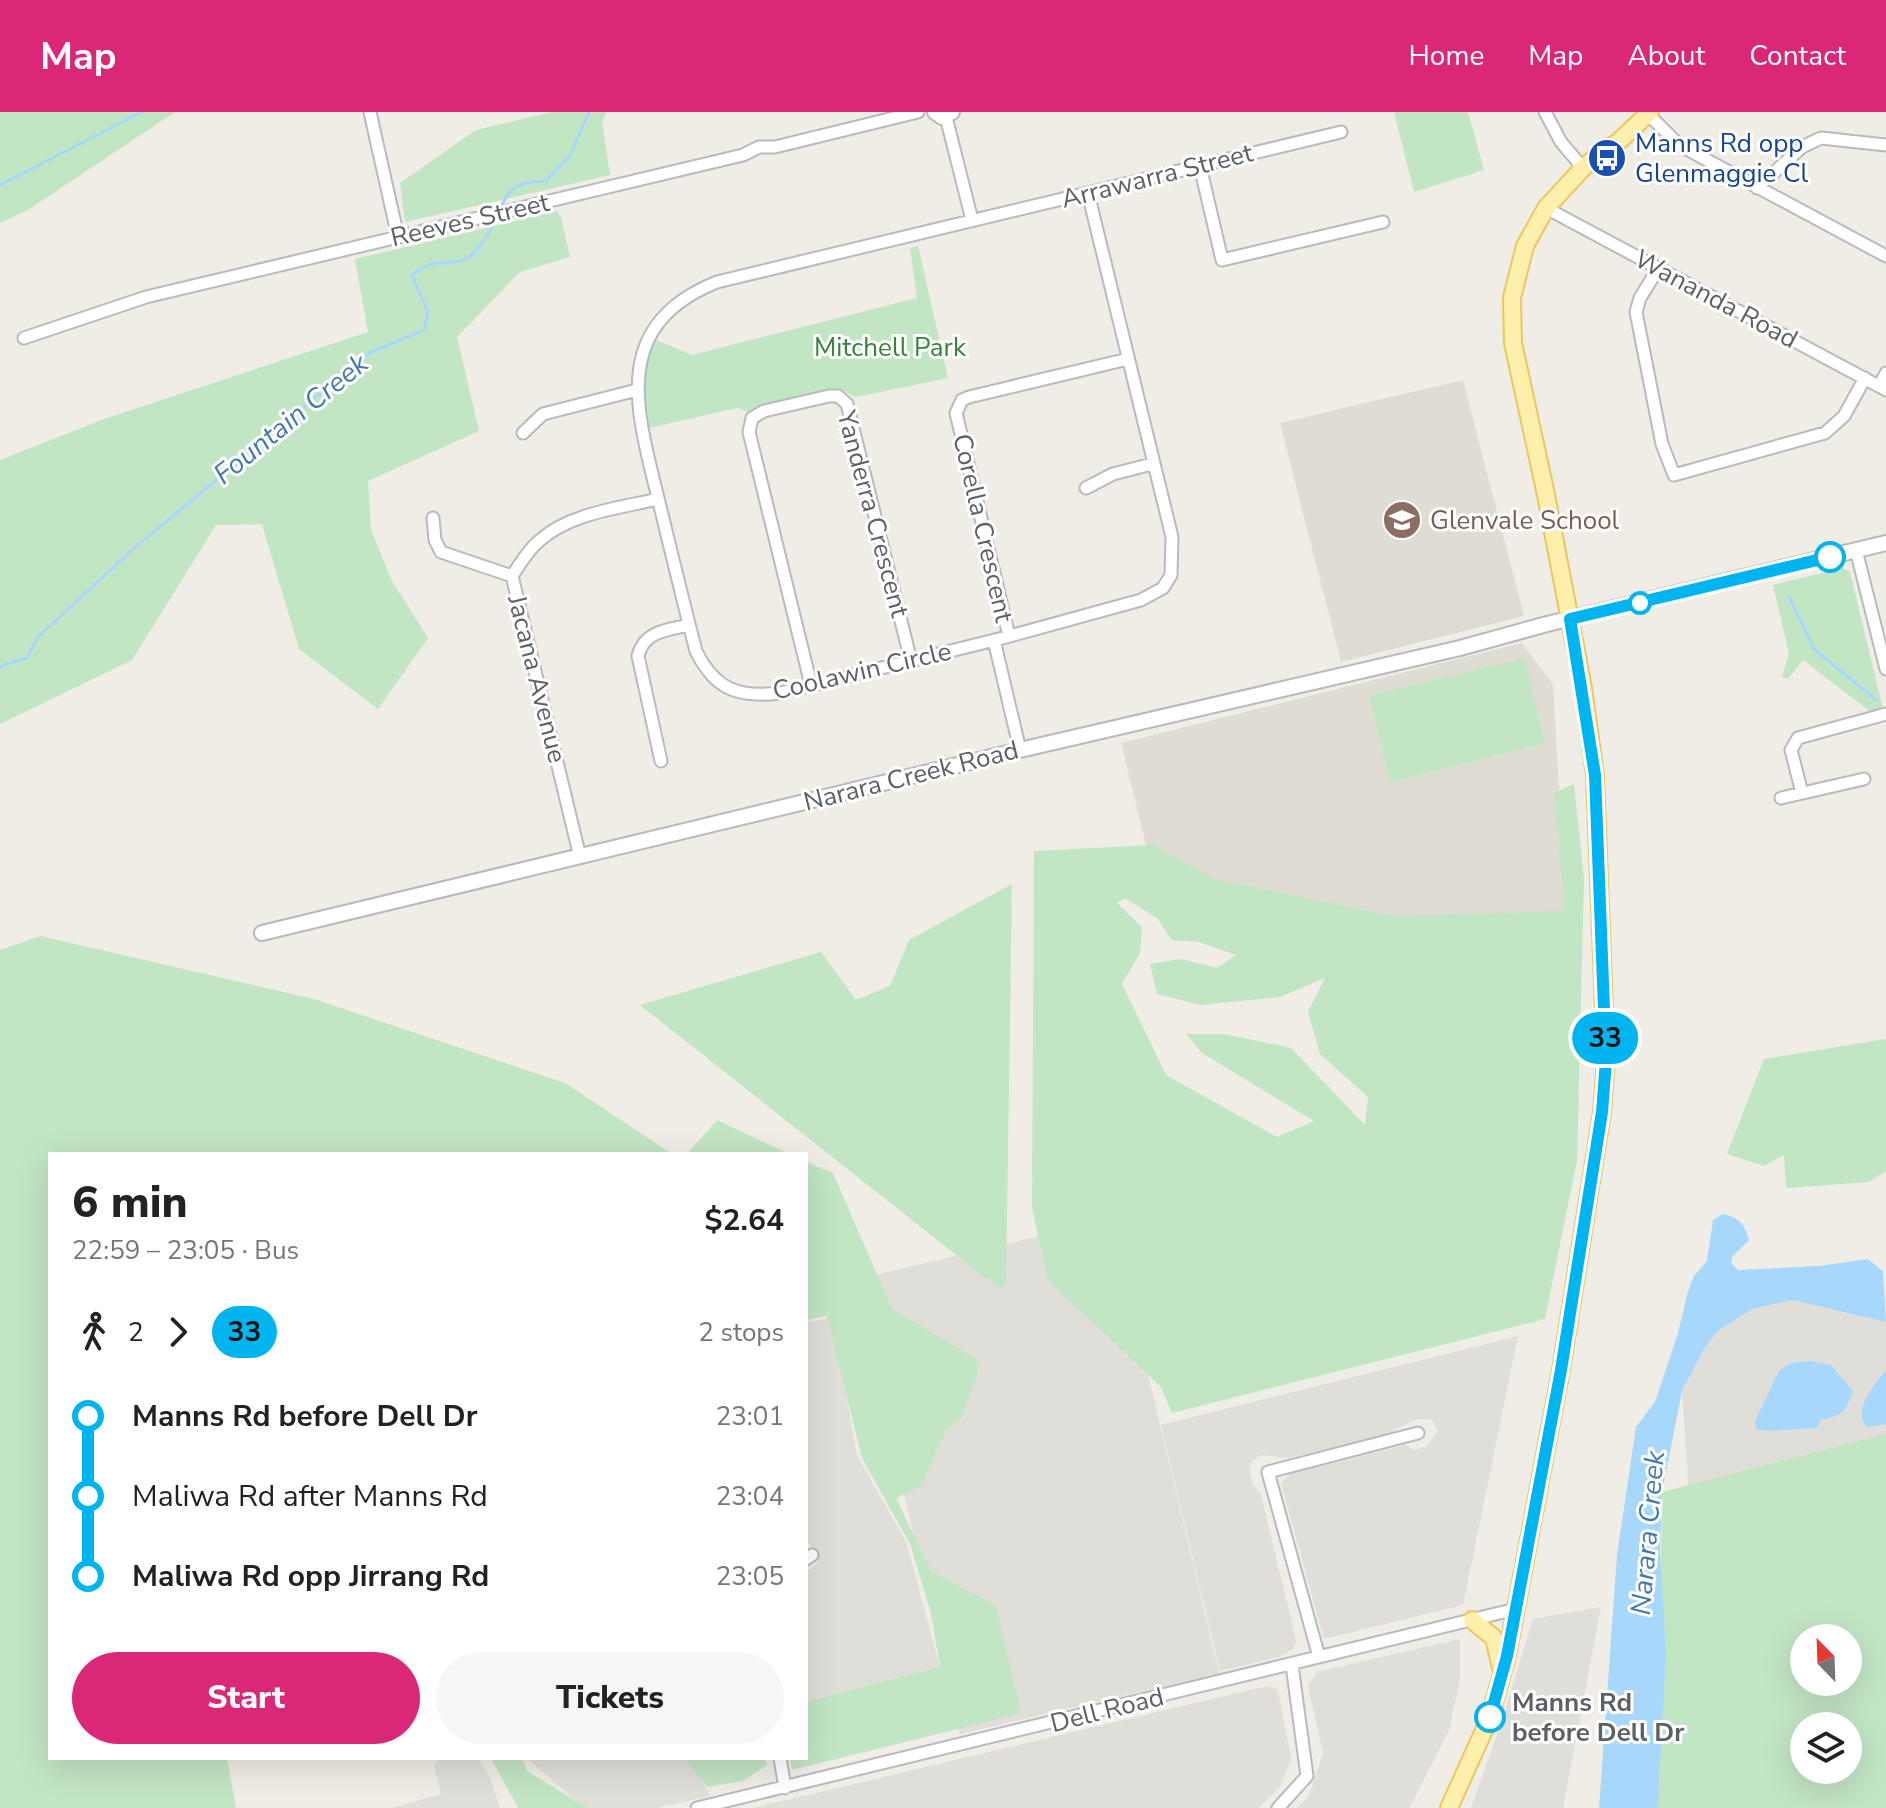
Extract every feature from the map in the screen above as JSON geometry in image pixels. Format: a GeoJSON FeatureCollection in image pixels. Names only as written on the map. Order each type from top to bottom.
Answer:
{"type":"FeatureCollection","features":[{"type":"Feature","properties":{"kind":"main road"},"geometry":{"type":"LineString","coordinates":[[1449,1808],[1486,1728],[1516,1609],[1561,1370],[1602,1112],[1606,1061],[1596,810],[1587,776],[1565,620],[1541,531],[1534,446],[1513,343],[1511,308],[1520,259],[1534,226],[1546,208],[1583,168],[1617,143],[1645,113]]}},
{"type":"Feature","properties":{"kind":"main road"},"geometry":{"type":"LineString","coordinates":[[1472,1620],[1494,1638],[1502,1674]]}},
{"type":"Feature","properties":{"kind":"street"},"geometry":{"type":"LineString","coordinates":[[370,112],[398,237]]}},
{"type":"Feature","properties":{"kind":"street","name":"Reeves Street"},"geometry":{"type":"LineString","coordinates":[[24,338],[146,297],[711,160],[743,155],[759,147],[775,147],[918,112]]}},
{"type":"Feature","properties":{"kind":"street"},"geometry":{"type":"LineString","coordinates":[[1545,112],[1561,142],[1583,168]]}},
{"type":"Feature","properties":{"kind":"street"},"geometry":{"type":"LineString","coordinates":[[1645,113],[1679,145],[1886,256]]}},
{"type":"Feature","properties":{"kind":"street"},"geometry":{"type":"LineString","coordinates":[[944,114],[972,220]]}},
{"type":"Feature","properties":{"kind":"street","name":"Arrawarra Street"},"geometry":{"type":"LineString","coordinates":[[972,220],[1341,132]]}},
{"type":"Feature","properties":{"kind":"street"},"geometry":{"type":"LineString","coordinates":[[1757,188],[1802,147],[1821,138],[1886,145]]}},
{"type":"Feature","properties":{"kind":"street"},"geometry":{"type":"LineString","coordinates":[[1200,166],[1222,260],[1383,222]]}},
{"type":"Feature","properties":{"kind":"street","name":"Coolawin Circle"},"geometry":{"type":"LineString","coordinates":[[972,220],[717,282],[694,291],[667,313],[648,339],[637,390],[641,426],[658,499],[701,662],[719,683],[732,691],[763,695],[811,685],[1141,600],[1163,588],[1171,575],[1172,537],[1088,193]]}},
{"type":"Feature","properties":{"kind":"street","name":"Wananda Road"},"geometry":{"type":"LineString","coordinates":[[1546,208],[1883,388]]}},
{"type":"Feature","properties":{"kind":"street"},"geometry":{"type":"LineString","coordinates":[[1658,269],[1640,298],[1636,312],[1662,444],[1674,475],[1825,433],[1844,416],[1865,378]]}},
{"type":"Feature","properties":{"kind":"street","name":"Corella Crescent"},"geometry":{"type":"LineString","coordinates":[[1009,636],[956,413],[958,407],[969,397],[1128,359]]}},
{"type":"Feature","properties":{"kind":"street"},"geometry":{"type":"LineString","coordinates":[[1883,388],[1886,373]]}},
{"type":"Feature","properties":{"kind":"street"},"geometry":{"type":"LineString","coordinates":[[523,433],[543,414],[637,390]]}},
{"type":"Feature","properties":{"kind":"street","name":"Yanderra Crescent"},"geometry":{"type":"LineString","coordinates":[[811,685],[749,432],[752,418],[764,411],[829,396],[838,396],[847,404],[911,661]]}},
{"type":"Feature","properties":{"kind":"street"},"geometry":{"type":"LineString","coordinates":[[1086,488],[1113,474],[1152,464]]}},
{"type":"Feature","properties":{"kind":"street","name":"Jacana Avenue"},"geometry":{"type":"LineString","coordinates":[[580,857],[512,576],[536,543],[556,528],[592,515],[658,499]]}},
{"type":"Feature","properties":{"kind":"street"},"geometry":{"type":"LineString","coordinates":[[433,518],[435,540],[441,552],[512,576]]}},
{"type":"Feature","properties":{"kind":"street","name":"Narara Creek Road"},"geometry":{"type":"LineString","coordinates":[[262,933],[1886,543]]}},
{"type":"Feature","properties":{"kind":"street"},"geometry":{"type":"LineString","coordinates":[[1856,550],[1886,669]]}},
{"type":"Feature","properties":{"kind":"street"},"geometry":{"type":"LineString","coordinates":[[661,761],[638,656],[647,638],[689,625]]}},
{"type":"Feature","properties":{"kind":"street"},"geometry":{"type":"LineString","coordinates":[[994,640],[1020,750]]}},
{"type":"Feature","properties":{"kind":"street"},"geometry":{"type":"LineString","coordinates":[[1802,793],[1791,750],[1798,738],[1886,714]]}},
{"type":"Feature","properties":{"kind":"street"},"geometry":{"type":"LineString","coordinates":[[1781,798],[1864,779]]}},
{"type":"Feature","properties":{"kind":"street"},"geometry":{"type":"LineString","coordinates":[[1319,1657],[1268,1472],[1418,1433]]}},
{"type":"Feature","properties":{"kind":"street","name":"Dell Road"},"geometry":{"type":"LineString","coordinates":[[697,1808],[1516,1609]]}},
{"type":"Feature","properties":{"kind":"street"},"geometry":{"type":"LineString","coordinates":[[1278,1808],[1307,1776],[1292,1665]]}},
{"type":"Feature","properties":{"kind":"street"},"geometry":{"type":"LineString","coordinates":[[780,1760],[785,1788]]}},
{"type":"Feature","properties":{"kind":"shaded area","name":"Glenvale School"},"geometry":{"type":"Polygon","coordinates":[[[1463,380],[1524,616],[1341,662],[1280,423],[1463,380]]]}},
{"type":"Feature","properties":{"kind":"shaded area"},"geometry":{"type":"Polygon","coordinates":[[[1522,643],[1553,684],[1566,911],[1168,934],[1121,743],[1522,643]]]}},
{"type":"Feature","properties":{"kind":"shaded area"},"geometry":{"type":"Polygon","coordinates":[[[1111,1219],[1219,1673],[960,1734],[854,1280],[1111,1219]]]}},
{"type":"Feature","properties":{"kind":"shaded area"},"geometry":{"type":"Polygon","coordinates":[[[1792,1300],[1886,1322],[1886,1447],[1689,1492],[1682,1391],[1704,1349],[1718,1331],[1752,1309],[1792,1300]]]}},
{"type":"Feature","properties":{"kind":"shaded area"},"geometry":{"type":"Polygon","coordinates":[[[832,1317],[857,1455],[907,1544],[940,1668],[808,1701],[808,1571],[817,1564],[818,1552],[808,1543],[808,1323],[832,1317]]]}},
{"type":"Feature","properties":{"kind":"shaded area"},"geometry":{"type":"Polygon","coordinates":[[[1518,1336],[1463,1605],[1324,1639],[1281,1483],[1290,1474],[1406,1445],[1413,1450],[1426,1447],[1438,1431],[1432,1420],[1417,1419],[1382,1436],[1289,1458],[1262,1455],[1252,1461],[1249,1470],[1253,1484],[1261,1495],[1296,1641],[1293,1649],[1281,1656],[1220,1671],[1161,1425],[1518,1336]]]}},
{"type":"Feature","properties":{"kind":"shaded area"},"geometry":{"type":"Polygon","coordinates":[[[1601,1607],[1563,1808],[1471,1808],[1533,1619],[1601,1607]]]}},
{"type":"Feature","properties":{"kind":"shaded area"},"geometry":{"type":"Polygon","coordinates":[[[1460,1639],[1460,1679],[1449,1731],[1409,1808],[1297,1808],[1309,1796],[1323,1753],[1308,1686],[1317,1672],[1460,1639]]]}},
{"type":"Feature","properties":{"kind":"shaded area"},"geometry":{"type":"Polygon","coordinates":[[[1267,1686],[1278,1690],[1291,1759],[1280,1787],[1258,1808],[753,1808],[1267,1686]]]}},
{"type":"Feature","properties":{"kind":"shaded area"},"geometry":{"type":"Polygon","coordinates":[[[437,1760],[478,1760],[489,1775],[500,1808],[392,1808],[441,1794],[434,1766],[437,1760]]]}},
{"type":"Feature","properties":{"kind":"shaded area"},"geometry":{"type":"Polygon","coordinates":[[[529,1760],[691,1760],[710,1796],[656,1808],[584,1808],[529,1760]]]}},
{"type":"Feature","properties":{"kind":"green space"},"geometry":{"type":"Polygon","coordinates":[[[0,112],[175,112],[28,210],[0,223],[0,112]]]}},
{"type":"Feature","properties":{"kind":"green space"},"geometry":{"type":"Polygon","coordinates":[[[552,112],[607,112],[602,121],[610,175],[405,222],[400,183],[476,130],[552,112]]]}},
{"type":"Feature","properties":{"kind":"green space"},"geometry":{"type":"Polygon","coordinates":[[[1394,112],[1468,112],[1484,170],[1414,192],[1394,112]]]}},
{"type":"Feature","properties":{"kind":"green space"},"geometry":{"type":"Polygon","coordinates":[[[557,211],[570,257],[520,272],[457,337],[479,431],[368,481],[371,530],[392,581],[428,638],[378,709],[299,649],[262,524],[216,525],[132,660],[0,724],[0,460],[107,418],[368,332],[355,259],[557,211]]]}},
{"type":"Feature","properties":{"kind":"green space","name":"Mitchell Park"},"geometry":{"type":"Polygon","coordinates":[[[918,246],[948,378],[856,397],[839,389],[762,405],[748,412],[737,408],[649,428],[644,393],[645,372],[656,340],[692,355],[917,298],[910,248],[918,246]]]}},
{"type":"Feature","properties":{"kind":"green space"},"geometry":{"type":"Polygon","coordinates":[[[1843,568],[1850,572],[1883,709],[1871,712],[1803,660],[1788,679],[1782,677],[1789,653],[1773,585],[1843,568]]]}},
{"type":"Feature","properties":{"kind":"green space"},"geometry":{"type":"Polygon","coordinates":[[[1524,658],[1545,743],[1390,782],[1369,696],[1524,658]]]}},
{"type":"Feature","properties":{"kind":"green space"},"geometry":{"type":"Polygon","coordinates":[[[1574,784],[1584,880],[1577,1160],[1545,1319],[1172,1413],[1161,1387],[1048,1280],[1032,1207],[1034,851],[1154,845],[1214,879],[1392,916],[1565,911],[1554,793],[1574,784]],[[1125,898],[1117,903],[1142,927],[1140,953],[1122,984],[1166,1075],[1277,1137],[1314,1121],[1202,1053],[1186,1034],[1224,1034],[1291,1048],[1365,1125],[1368,1097],[1320,1054],[1308,1012],[1325,978],[1280,997],[1200,1005],[1157,994],[1150,964],[1180,959],[1217,968],[1236,955],[1199,942],[1172,940],[1157,918],[1125,898]]]}},
{"type":"Feature","properties":{"kind":"green space"},"geometry":{"type":"Polygon","coordinates":[[[1012,884],[1006,1284],[998,1288],[640,1005],[821,952],[856,1000],[890,986],[909,940],[1012,884]]]}},
{"type":"Feature","properties":{"kind":"green space"},"geometry":{"type":"Polygon","coordinates":[[[40,936],[314,999],[565,1083],[669,1152],[48,1152],[48,1760],[227,1760],[236,1808],[0,1808],[0,950],[40,936]]]}},
{"type":"Feature","properties":{"kind":"green space"},"geometry":{"type":"Polygon","coordinates":[[[1886,1039],[1886,1171],[1869,1182],[1786,1188],[1784,1155],[1764,1166],[1727,1154],[1764,1059],[1886,1039]]]}},
{"type":"Feature","properties":{"kind":"green space"},"geometry":{"type":"Polygon","coordinates":[[[717,1120],[785,1152],[689,1152],[717,1120]]]}},
{"type":"Feature","properties":{"kind":"green space"},"geometry":{"type":"Polygon","coordinates":[[[808,1163],[833,1173],[892,1309],[976,1359],[978,1372],[962,1417],[947,1428],[921,1486],[896,1498],[931,1571],[996,1606],[1021,1713],[792,1770],[790,1760],[808,1760],[808,1701],[940,1667],[931,1613],[910,1544],[862,1458],[827,1316],[808,1320],[808,1163]]]}},
{"type":"Feature","properties":{"kind":"green space"},"geometry":{"type":"Polygon","coordinates":[[[1886,1434],[1886,1808],[1657,1808],[1662,1492],[1886,1434]]]}},
{"type":"Feature","properties":{"kind":"green space"},"geometry":{"type":"Polygon","coordinates":[[[492,1760],[523,1760],[527,1771],[587,1808],[518,1808],[492,1760]]]}},
{"type":"Feature","properties":{"kind":"green space"},"geometry":{"type":"Polygon","coordinates":[[[687,1760],[766,1760],[767,1765],[743,1781],[707,1787],[687,1760]]]}},
{"type":"Feature","properties":{"kind":"water","name":"Narara Creek"},"geometry":{"type":"Polygon","coordinates":[[[1723,1214],[1740,1222],[1749,1240],[1732,1257],[1731,1263],[1738,1270],[1819,1266],[1868,1259],[1883,1271],[1886,1322],[1792,1300],[1752,1309],[1718,1331],[1704,1349],[1682,1391],[1662,1492],[1660,1550],[1666,1653],[1658,1804],[1657,1808],[1599,1808],[1617,1555],[1636,1427],[1655,1402],[1688,1291],[1694,1276],[1707,1261],[1713,1220],[1723,1214]]]}},
{"type":"Feature","properties":{"kind":"water"},"geometry":{"type":"Polygon","coordinates":[[[1810,1361],[1831,1365],[1853,1391],[1845,1408],[1839,1414],[1821,1420],[1817,1428],[1756,1429],[1755,1421],[1779,1371],[1790,1363],[1810,1361]]]}},
{"type":"Feature","properties":{"kind":"water"},"geometry":{"type":"Polygon","coordinates":[[[1886,1370],[1886,1424],[1867,1427],[1863,1420],[1863,1405],[1886,1370]]]}},
{"type":"Feature","properties":{"kind":"waterway"},"geometry":{"type":"LineString","coordinates":[[0,185],[142,112]]}},
{"type":"Feature","properties":{"kind":"waterway","name":"Fountain Creek"},"geometry":{"type":"LineString","coordinates":[[500,209],[513,189],[523,184],[546,181],[570,156],[589,112]]}},
{"type":"Feature","properties":{"kind":"waterway","name":"Fountain Creek"},"geometry":{"type":"LineString","coordinates":[[0,669],[3,665],[27,658],[38,637],[132,550],[369,353],[424,330],[428,312],[412,275],[432,264],[461,261],[473,254],[497,216]]}},
{"type":"Feature","properties":{"kind":"waterway"},"geometry":{"type":"LineString","coordinates":[[1789,597],[1814,649],[1876,700]]}},
{"type":"Feature","properties":{"kind":"bus line","name":"33"},"geometry":{"type":"LineString","coordinates":[[1490,1717],[1507,1656],[1561,1370],[1602,1112],[1606,1061],[1595,775],[1570,619],[1830,557]]}},
{"type":"Feature","properties":{"kind":"place","name":"Manns Rd opp Glenmaggie Cl"},"geometry":{"type":"Point","coordinates":[1607,158]}},
{"type":"Feature","properties":{"kind":"place","name":"Glenvale School"},"geometry":{"type":"Point","coordinates":[1402,520]}},
{"type":"Feature","properties":{"kind":"place","name":"Manns Rd before Dell Dr"},"geometry":{"type":"Point","coordinates":[1490,1717]}}]}
